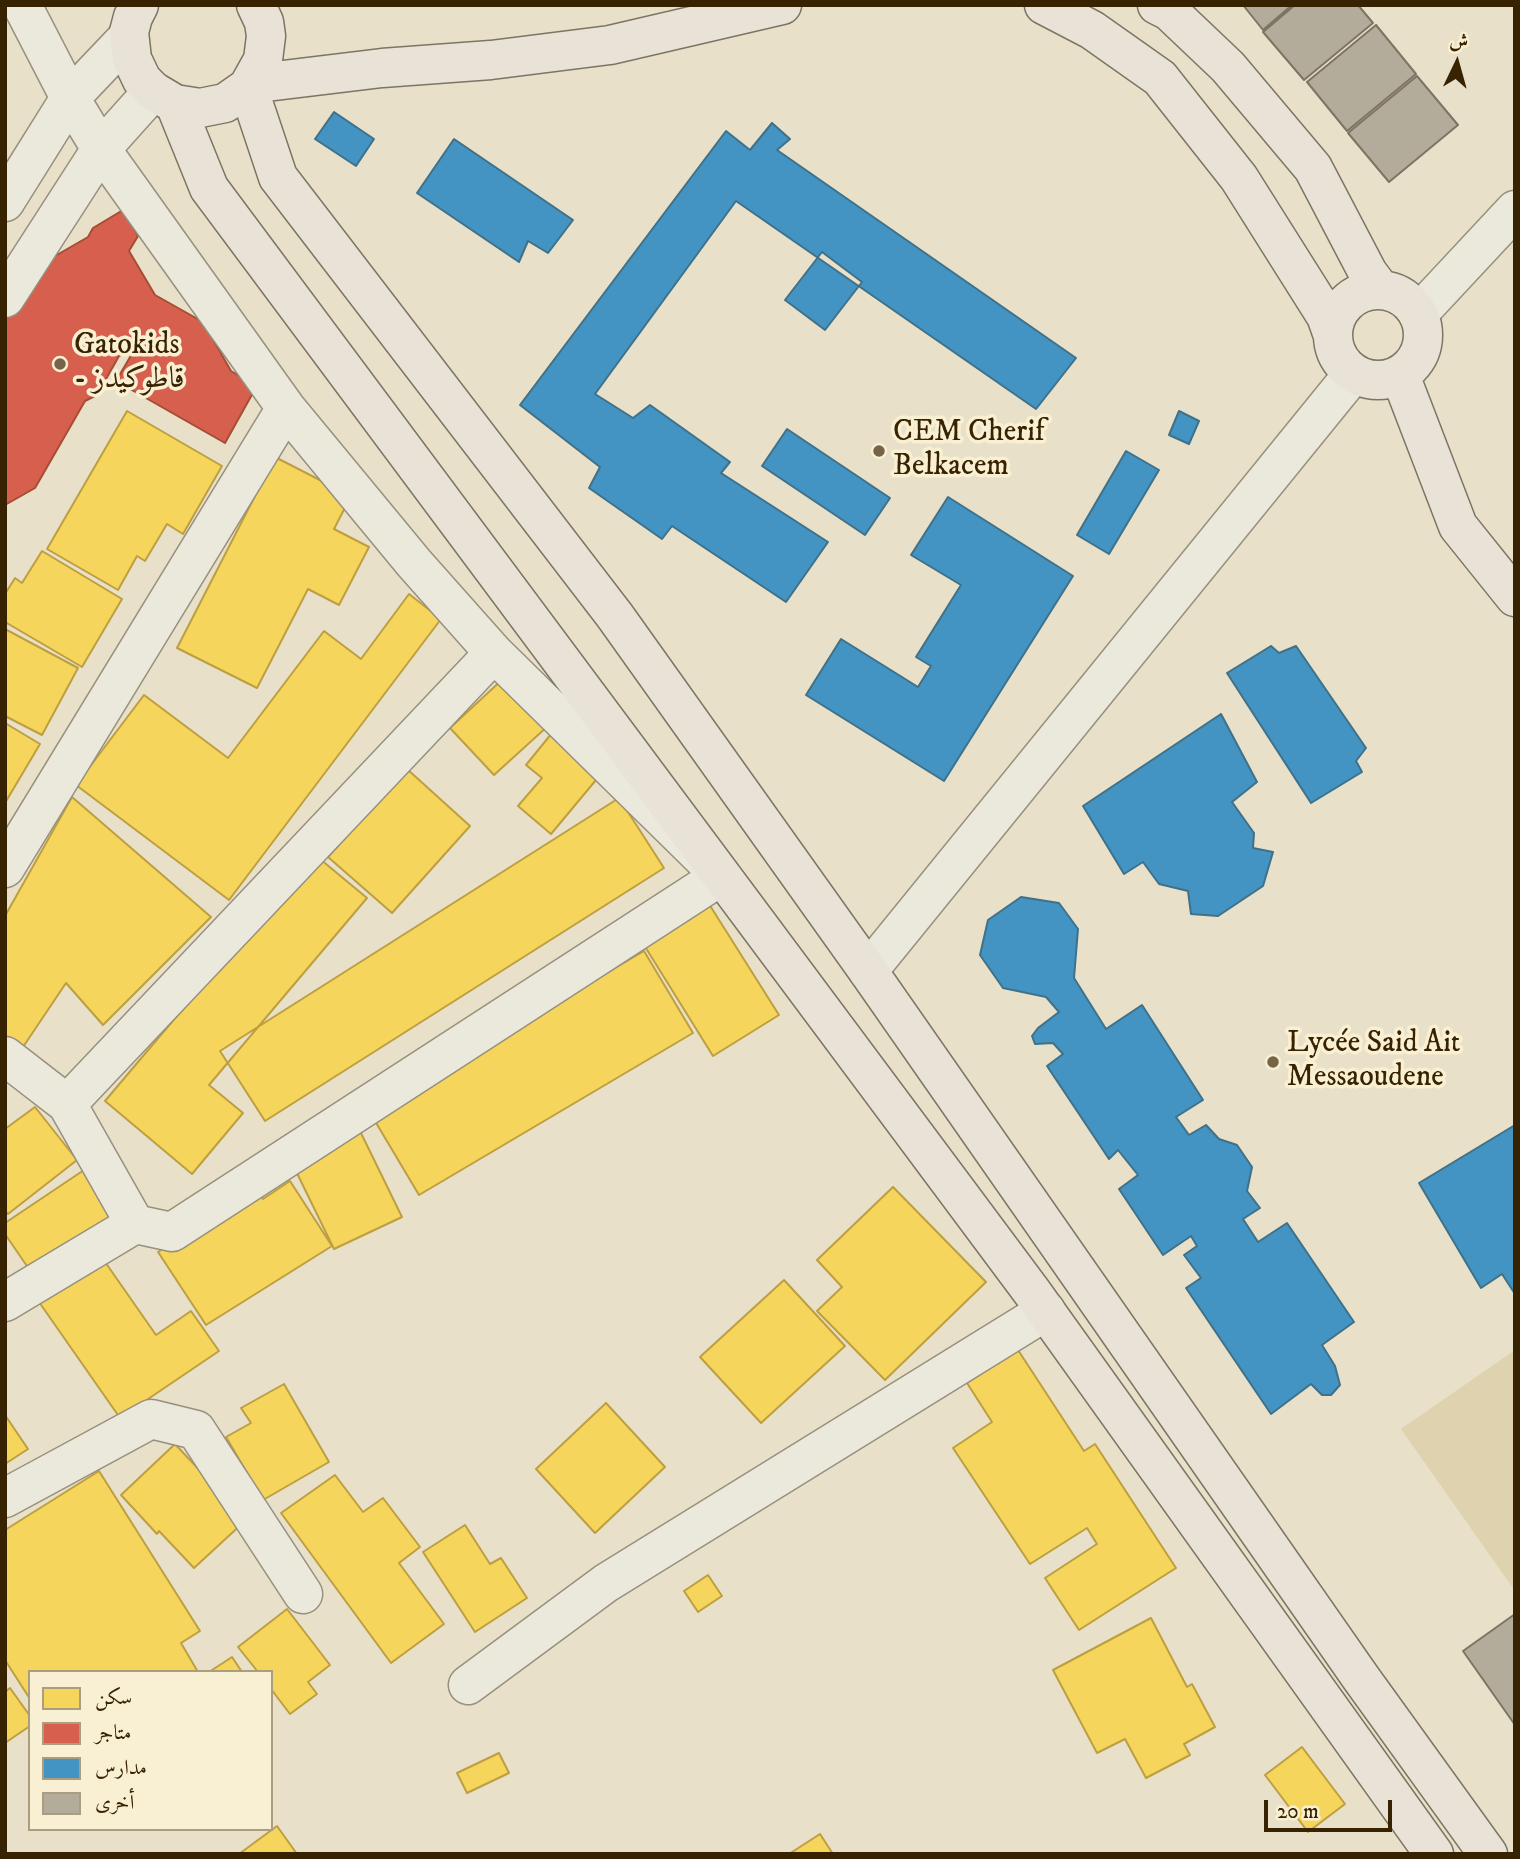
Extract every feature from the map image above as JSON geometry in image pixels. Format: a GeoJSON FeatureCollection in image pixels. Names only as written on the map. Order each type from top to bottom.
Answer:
{"type":"FeatureCollection","features":[{"type":"Feature","properties":{"kind":"main road"},"geometry":{"type":"LineString","coordinates":[[128,19],[132,59],[142,80],[164,98],[200,108],[225,103],[249,85],[263,60],[267,36],[256,5]]}},
{"type":"Feature","properties":{"kind":"main road"},"geometry":{"type":"LineString","coordinates":[[249,85],[382,68],[491,60],[610,45],[782,5]]}},
{"type":"Feature","properties":{"kind":"main road"},"geometry":{"type":"LineString","coordinates":[[1044,5],[1092,30],[1160,78],[1239,178],[1326,316],[1335,349],[1342,363],[1353,374],[1377,381],[1400,375],[1411,367],[1423,341],[1423,327],[1418,314],[1408,301],[1395,293],[1380,289],[1352,297],[1335,319],[1332,333]]}},
{"type":"Feature","properties":{"kind":"main road"},"geometry":{"type":"LineString","coordinates":[[1157,5],[1169,11],[1228,66],[1313,168],[1368,273],[1380,289]]}},
{"type":"Feature","properties":{"kind":"main road"},"geometry":{"type":"LineString","coordinates":[[249,85],[278,177],[615,616],[868,971],[1353,1666],[1488,1854]]}},
{"type":"Feature","properties":{"kind":"main road"},"geometry":{"type":"LineString","coordinates":[[164,98],[209,188],[1046,1311],[1434,1854]]}},
{"type":"Feature","properties":{"kind":"main road"},"geometry":{"type":"LineString","coordinates":[[1400,375],[1458,526],[1515,597]]}},
{"type":"Feature","properties":{"kind":"street"},"geometry":{"type":"LineString","coordinates":[[5,1301],[135,1224],[172,1232],[721,876],[494,653],[414,563],[286,408],[101,149],[70,97],[22,5]]}},
{"type":"Feature","properties":{"kind":"street"},"geometry":{"type":"LineString","coordinates":[[5,202],[70,97],[128,19]]}},
{"type":"Feature","properties":{"kind":"street"},"geometry":{"type":"LineString","coordinates":[[5,298],[101,149],[164,98]]}},
{"type":"Feature","properties":{"kind":"street"},"geometry":{"type":"LineString","coordinates":[[1418,314],[1515,210]]}},
{"type":"Feature","properties":{"kind":"street"},"geometry":{"type":"LineString","coordinates":[[868,971],[1353,374]]}},
{"type":"Feature","properties":{"kind":"street"},"geometry":{"type":"LineString","coordinates":[[5,868],[286,408]]}},
{"type":"Feature","properties":{"kind":"street"},"geometry":{"type":"LineString","coordinates":[[66,1104],[494,653]]}},
{"type":"Feature","properties":{"kind":"street"},"geometry":{"type":"LineString","coordinates":[[5,1056],[66,1104],[135,1224]]}},
{"type":"Feature","properties":{"kind":"street"},"geometry":{"type":"LineString","coordinates":[[468,1685],[606,1583],[1046,1311]]}},
{"type":"Feature","properties":{"kind":"street"},"geometry":{"type":"LineString","coordinates":[[5,1498],[151,1419],[196,1430],[303,1594]]}},
{"type":"Feature","properties":{"kind":"shaded area"},"geometry":{"type":"Polygon","coordinates":[[[1515,1350],[1515,1591],[1401,1429],[1515,1350]]]}},
{"type":"Feature","properties":{"kind":"building: سكن"},"geometry":{"type":"Polygon","coordinates":[[[127,411],[222,466],[183,534],[167,524],[145,561],[137,556],[118,590],[47,549],[127,411]]]}},
{"type":"Feature","properties":{"kind":"building: سكن"},"geometry":{"type":"Polygon","coordinates":[[[275,457],[351,496],[334,529],[369,547],[339,605],[308,589],[257,688],[177,648],[275,457]]]}},
{"type":"Feature","properties":{"kind":"building: سكن"},"geometry":{"type":"Polygon","coordinates":[[[42,551],[122,599],[82,667],[5,622],[5,594],[15,578],[22,583],[42,551]]]}},
{"type":"Feature","properties":{"kind":"building: سكن"},"geometry":{"type":"Polygon","coordinates":[[[409,594],[441,619],[229,900],[76,785],[144,695],[228,758],[324,631],[361,659],[409,594]]]}},
{"type":"Feature","properties":{"kind":"building: سكن"},"geometry":{"type":"Polygon","coordinates":[[[5,629],[78,668],[42,735],[5,716],[5,629]]]}},
{"type":"Feature","properties":{"kind":"building: سكن"},"geometry":{"type":"Polygon","coordinates":[[[505,677],[549,725],[494,775],[450,728],[505,677]]]}},
{"type":"Feature","properties":{"kind":"building: سكن"},"geometry":{"type":"Polygon","coordinates":[[[5,723],[40,744],[5,803],[5,723]]]}},
{"type":"Feature","properties":{"kind":"building: سكن"},"geometry":{"type":"Polygon","coordinates":[[[552,733],[601,774],[551,834],[518,806],[542,778],[526,765],[552,733]]]}},
{"type":"Feature","properties":{"kind":"building: سكن"},"geometry":{"type":"Polygon","coordinates":[[[407,769],[470,826],[392,913],[328,857],[407,769]]]}},
{"type":"Feature","properties":{"kind":"building: سكن"},"geometry":{"type":"Polygon","coordinates":[[[72,797],[211,917],[103,1025],[66,983],[21,1050],[5,1038],[5,916],[72,797]]]}},
{"type":"Feature","properties":{"kind":"building: سكن"},"geometry":{"type":"Polygon","coordinates":[[[619,798],[664,868],[265,1121],[220,1051],[619,798]]]}},
{"type":"Feature","properties":{"kind":"building: سكن"},"geometry":{"type":"Polygon","coordinates":[[[314,854],[367,898],[209,1085],[243,1113],[192,1174],[105,1101],[314,854]]]}},
{"type":"Feature","properties":{"kind":"building: سكن"},"geometry":{"type":"Polygon","coordinates":[[[709,904],[779,1015],[713,1056],[644,945],[709,904]]]}},
{"type":"Feature","properties":{"kind":"building: سكن"},"geometry":{"type":"Polygon","coordinates":[[[644,951],[693,1033],[419,1195],[372,1116],[493,1040],[644,951]]]}},
{"type":"Feature","properties":{"kind":"building: سكن"},"geometry":{"type":"Polygon","coordinates":[[[35,1107],[77,1160],[8,1214],[5,1211],[5,1129],[35,1107]]]}},
{"type":"Feature","properties":{"kind":"building: سكن"},"geometry":{"type":"Polygon","coordinates":[[[360,1131],[402,1217],[334,1249],[292,1163],[360,1131]]]}},
{"type":"Feature","properties":{"kind":"building: سكن"},"geometry":{"type":"Polygon","coordinates":[[[84,1170],[114,1214],[31,1272],[5,1234],[5,1223],[84,1170]]]}},
{"type":"Feature","properties":{"kind":"building: سكن"},"geometry":{"type":"Polygon","coordinates":[[[290,1181],[332,1246],[206,1325],[158,1252],[257,1189],[263,1199],[290,1181]]]}},
{"type":"Feature","properties":{"kind":"building: سكن"},"geometry":{"type":"Polygon","coordinates":[[[893,1187],[986,1282],[885,1380],[817,1311],[842,1287],[817,1260],[893,1187]]]}},
{"type":"Feature","properties":{"kind":"building: سكن"},"geometry":{"type":"Polygon","coordinates":[[[103,1259],[156,1335],[191,1311],[219,1351],[120,1418],[39,1302],[103,1259]]]}},
{"type":"Feature","properties":{"kind":"building: سكن"},"geometry":{"type":"Polygon","coordinates":[[[784,1280],[845,1346],[761,1423],[700,1357],[784,1280]]]}},
{"type":"Feature","properties":{"kind":"building: سكن"},"geometry":{"type":"Polygon","coordinates":[[[1018,1350],[1084,1451],[1095,1444],[1176,1568],[1079,1630],[1045,1578],[1097,1544],[1087,1528],[1030,1564],[953,1448],[992,1422],[967,1383],[1018,1350]]]}},
{"type":"Feature","properties":{"kind":"building: سكن"},"geometry":{"type":"Polygon","coordinates":[[[284,1384],[329,1462],[263,1500],[226,1437],[251,1423],[241,1408],[284,1384]]]}},
{"type":"Feature","properties":{"kind":"building: سكن"},"geometry":{"type":"Polygon","coordinates":[[[606,1403],[665,1467],[595,1533],[536,1469],[606,1403]]]}},
{"type":"Feature","properties":{"kind":"building: سكن"},"geometry":{"type":"Polygon","coordinates":[[[5,1415],[28,1449],[5,1464],[5,1415]]]}},
{"type":"Feature","properties":{"kind":"building: سكن"},"geometry":{"type":"Polygon","coordinates":[[[175,1444],[246,1520],[194,1568],[159,1531],[157,1534],[121,1495],[175,1444]]]}},
{"type":"Feature","properties":{"kind":"building: سكن"},"geometry":{"type":"Polygon","coordinates":[[[99,1471],[200,1631],[181,1643],[197,1670],[28,1670],[28,1696],[5,1660],[5,1530],[99,1471]]]}},
{"type":"Feature","properties":{"kind":"building: سكن"},"geometry":{"type":"Polygon","coordinates":[[[335,1475],[363,1512],[383,1498],[420,1547],[399,1563],[444,1624],[391,1663],[281,1513],[335,1475]]]}},
{"type":"Feature","properties":{"kind":"building: سكن"},"geometry":{"type":"Polygon","coordinates":[[[465,1525],[490,1564],[501,1558],[527,1598],[475,1632],[423,1552],[465,1525]]]}},
{"type":"Feature","properties":{"kind":"building: سكن"},"geometry":{"type":"Polygon","coordinates":[[[708,1575],[722,1596],[698,1612],[684,1591],[708,1575]]]}},
{"type":"Feature","properties":{"kind":"building: سكن"},"geometry":{"type":"Polygon","coordinates":[[[287,1609],[330,1665],[308,1682],[317,1694],[290,1714],[273,1692],[273,1670],[256,1670],[238,1647],[287,1609]]]}},
{"type":"Feature","properties":{"kind":"building: سكن"},"geometry":{"type":"Polygon","coordinates":[[[1151,1618],[1187,1687],[1192,1684],[1215,1727],[1184,1744],[1190,1755],[1146,1778],[1125,1739],[1097,1753],[1053,1670],[1151,1618]]]}},
{"type":"Feature","properties":{"kind":"building: سكن"},"geometry":{"type":"Polygon","coordinates":[[[232,1657],[241,1670],[212,1670],[232,1657]]]}},
{"type":"Feature","properties":{"kind":"building: سكن"},"geometry":{"type":"Polygon","coordinates":[[[10,1688],[28,1713],[28,1727],[5,1743],[5,1692],[10,1688]]]}},
{"type":"Feature","properties":{"kind":"building: سكن"},"geometry":{"type":"Polygon","coordinates":[[[1302,1747],[1345,1804],[1308,1832],[1265,1775],[1302,1747]]]}},
{"type":"Feature","properties":{"kind":"building: سكن"},"geometry":{"type":"Polygon","coordinates":[[[499,1753],[509,1773],[467,1793],[457,1773],[499,1753]]]}},
{"type":"Feature","properties":{"kind":"building: سكن"},"geometry":{"type":"Polygon","coordinates":[[[277,1826],[297,1854],[239,1854],[273,1831],[277,1826]]]}},
{"type":"Feature","properties":{"kind":"building: سكن"},"geometry":{"type":"Polygon","coordinates":[[[820,1834],[833,1854],[789,1854],[820,1834]]]}},
{"type":"Feature","properties":{"kind":"building: متاجر","name":"Gatokids - قاطوكيدز"},"geometry":{"type":"Polygon","coordinates":[[[123,210],[138,236],[129,251],[155,295],[203,322],[231,371],[248,381],[254,391],[225,443],[116,381],[136,347],[119,356],[97,395],[85,401],[35,488],[5,505],[5,313],[29,271],[88,237],[93,228],[123,210]]]}},
{"type":"Feature","properties":{"kind":"building: مدارس"},"geometry":{"type":"Polygon","coordinates":[[[334,112],[374,139],[356,166],[315,139],[334,112]]]}},
{"type":"Feature","properties":{"kind":"building: مدارس"},"geometry":{"type":"Polygon","coordinates":[[[772,123],[790,139],[777,150],[1076,358],[1036,409],[736,201],[595,394],[633,418],[650,405],[730,462],[721,473],[828,542],[786,602],[672,526],[662,539],[589,488],[600,467],[520,405],[726,131],[750,150],[772,123]]]}},
{"type":"Feature","properties":{"kind":"building: مدارس"},"geometry":{"type":"Polygon","coordinates":[[[454,139],[573,220],[548,253],[528,241],[519,262],[417,193],[454,139]]]}},
{"type":"Feature","properties":{"kind":"building: مدارس"},"geometry":{"type":"Polygon","coordinates":[[[822,252],[862,282],[825,330],[785,300],[822,252]]]}},
{"type":"Feature","properties":{"kind":"building: مدارس"},"geometry":{"type":"Polygon","coordinates":[[[1179,411],[1199,421],[1189,444],[1169,435],[1179,411]]]}},
{"type":"Feature","properties":{"kind":"building: مدارس"},"geometry":{"type":"Polygon","coordinates":[[[787,429],[890,498],[865,535],[762,466],[787,429]]]}},
{"type":"Feature","properties":{"kind":"building: مدارس"},"geometry":{"type":"Polygon","coordinates":[[[1126,451],[1159,470],[1109,554],[1077,535],[1126,451]]]}},
{"type":"Feature","properties":{"kind":"building: مدارس"},"geometry":{"type":"Polygon","coordinates":[[[948,497],[1073,576],[944,781],[806,695],[841,639],[918,687],[931,666],[916,657],[961,585],[911,555],[948,497]]]}},
{"type":"Feature","properties":{"kind":"building: مدارس"},"geometry":{"type":"Polygon","coordinates":[[[1271,646],[1279,653],[1296,646],[1366,748],[1356,761],[1362,772],[1311,803],[1227,673],[1271,646]]]}},
{"type":"Feature","properties":{"kind":"building: مدارس"},"geometry":{"type":"Polygon","coordinates":[[[1221,714],[1257,782],[1232,802],[1254,833],[1253,848],[1273,852],[1263,886],[1218,916],[1191,914],[1188,891],[1159,884],[1143,862],[1124,874],[1083,806],[1221,714]]]}},
{"type":"Feature","properties":{"kind":"building: مدارس"},"geometry":{"type":"Polygon","coordinates":[[[1021,897],[1059,903],[1078,929],[1074,978],[1106,1029],[1142,1005],[1203,1100],[1176,1117],[1189,1135],[1206,1125],[1219,1139],[1237,1145],[1252,1167],[1247,1191],[1260,1208],[1243,1219],[1258,1242],[1287,1223],[1354,1322],[1322,1345],[1335,1366],[1340,1385],[1331,1395],[1322,1395],[1311,1384],[1271,1414],[1186,1288],[1201,1278],[1184,1255],[1197,1246],[1191,1236],[1163,1255],[1119,1189],[1138,1175],[1118,1150],[1109,1159],[1047,1066],[1063,1054],[1053,1043],[1035,1044],[1032,1036],[1059,1012],[1046,997],[1003,988],[980,955],[988,920],[1021,897]]]}},
{"type":"Feature","properties":{"kind":"building: مدارس"},"geometry":{"type":"Polygon","coordinates":[[[1515,1125],[1515,1294],[1502,1274],[1481,1288],[1419,1183],[1515,1125]]]}},
{"type":"Feature","properties":{"kind":"building: أخرى"},"geometry":{"type":"Polygon","coordinates":[[[1243,5],[1292,5],[1263,30],[1243,5]]]}},
{"type":"Feature","properties":{"kind":"building: أخرى"},"geometry":{"type":"Polygon","coordinates":[[[1295,5],[1358,5],[1373,23],[1304,80],[1263,32],[1295,5]]]}},
{"type":"Feature","properties":{"kind":"building: أخرى"},"geometry":{"type":"Polygon","coordinates":[[[1376,25],[1416,74],[1347,131],[1307,82],[1376,25]]]}},
{"type":"Feature","properties":{"kind":"building: أخرى"},"geometry":{"type":"Polygon","coordinates":[[[1417,76],[1458,125],[1389,182],[1348,133],[1417,76]]]}},
{"type":"Feature","properties":{"kind":"building: أخرى"},"geometry":{"type":"Polygon","coordinates":[[[1515,1614],[1515,1725],[1463,1651],[1515,1614]]]}},
{"type":"Feature","properties":{"kind":"place","name":"Gatokids - قاطوكيدز"},"geometry":{"type":"Point","coordinates":[60,364]}},
{"type":"Feature","properties":{"kind":"place","name":"CEM Cherif Belkacem"},"geometry":{"type":"Point","coordinates":[879,451]}},
{"type":"Feature","properties":{"kind":"place","name":"Lycée Said Ait Messaoudene"},"geometry":{"type":"Point","coordinates":[1273,1062]}}]}
